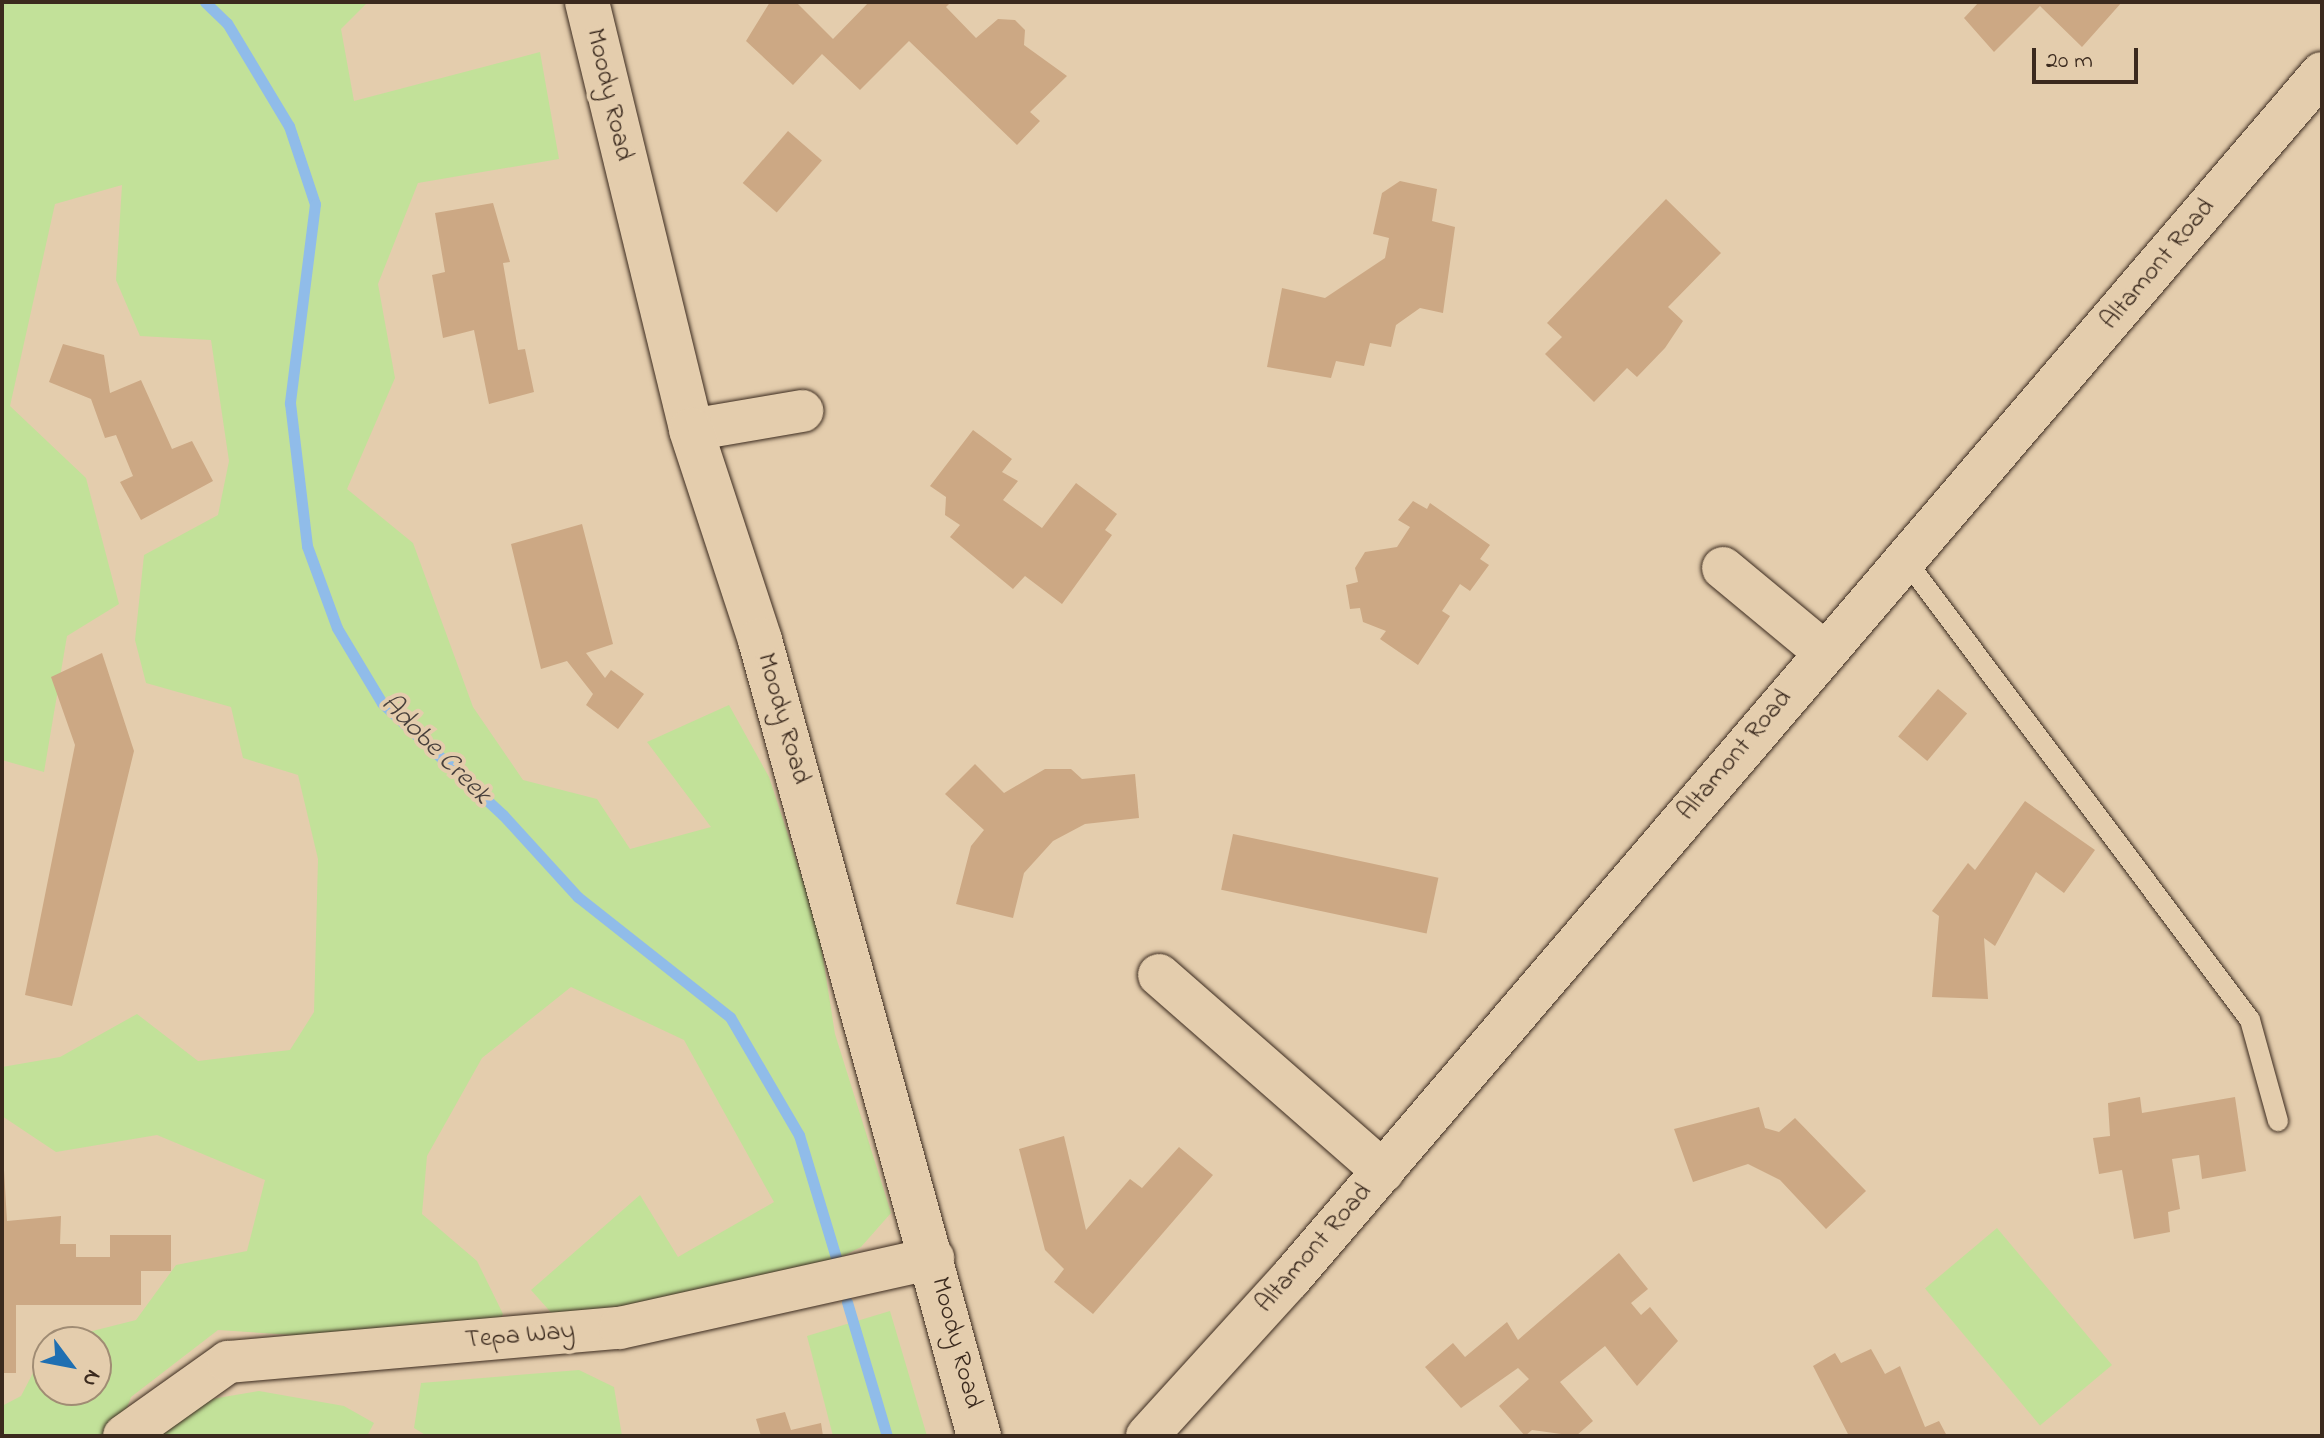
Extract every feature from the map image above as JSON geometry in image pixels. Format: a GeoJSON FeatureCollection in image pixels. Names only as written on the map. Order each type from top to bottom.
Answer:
{"type":"FeatureCollection","features":[{"type":"Feature","properties":{"kind":"street","name":"Moody Road"},"geometry":{"type":"LineString","coordinates":[[587,2],[691,430],[760,640],[933,1258],[979,1436]]}},
{"type":"Feature","properties":{"kind":"street","name":"Altamont Road"},"geometry":{"type":"LineString","coordinates":[[1147,1436],[1383,1171],[1823,651],[2322,73]]}},
{"type":"Feature","properties":{"kind":"street"},"geometry":{"type":"LineString","coordinates":[[691,430],[802,411]]}},
{"type":"Feature","properties":{"kind":"street"},"geometry":{"type":"LineString","coordinates":[[1723,568],[1823,651]]}},
{"type":"Feature","properties":{"kind":"street"},"geometry":{"type":"LineString","coordinates":[[1159,975],[1383,1171]]}},
{"type":"Feature","properties":{"kind":"street","name":"Tepa Way"},"geometry":{"type":"LineString","coordinates":[[124,1436],[228,1362],[620,1328],[933,1258]]}},
{"type":"Feature","properties":{"kind":"lane"},"geometry":{"type":"LineString","coordinates":[[1904,558],[2250,1020],[2278,1121]]}},
{"type":"Feature","properties":{"kind":"green space"},"geometry":{"type":"Polygon","coordinates":[[[2,2],[368,2],[341,29],[354,101],[540,52],[559,159],[418,183],[378,284],[395,378],[347,489],[413,543],[473,707],[523,780],[597,799],[630,849],[711,827],[647,742],[729,705],[769,777],[818,926],[835,1034],[891,1213],[861,1247],[737,1309],[571,1335],[531,1290],[640,1195],[678,1257],[774,1202],[684,1040],[571,987],[482,1058],[427,1156],[422,1214],[477,1261],[503,1314],[485,1345],[350,1354],[292,1335],[218,1330],[131,1397],[117,1436],[2,1436],[2,1406],[21,1396],[32,1375],[32,1406],[112,1406],[112,1326],[136,1320],[176,1265],[247,1251],[265,1180],[157,1135],[56,1152],[2,1116],[2,1067],[60,1057],[137,1014],[198,1061],[290,1050],[314,1012],[318,859],[298,775],[243,758],[231,707],[146,683],[135,640],[144,555],[218,515],[229,461],[211,340],[140,336],[116,280],[122,185],[55,204],[10,406],[86,478],[119,604],[67,636],[44,772],[2,760],[2,2]]]}},
{"type":"Feature","properties":{"kind":"green space"},"geometry":{"type":"Polygon","coordinates":[[[1997,1228],[2112,1365],[2040,1426],[1925,1288],[1997,1228]]]}},
{"type":"Feature","properties":{"kind":"green space"},"geometry":{"type":"Polygon","coordinates":[[[890,1311],[927,1436],[833,1436],[807,1336],[890,1311]]]}},
{"type":"Feature","properties":{"kind":"green space"},"geometry":{"type":"Polygon","coordinates":[[[579,1370],[614,1387],[622,1436],[427,1436],[414,1428],[421,1383],[579,1370]]]}},
{"type":"Feature","properties":{"kind":"green space"},"geometry":{"type":"Polygon","coordinates":[[[259,1391],[344,1406],[374,1423],[367,1436],[137,1436],[194,1402],[259,1391]]]}},
{"type":"Feature","properties":{"kind":"building"},"geometry":{"type":"Polygon","coordinates":[[[770,2],[796,2],[833,39],[869,2],[951,2],[946,7],[976,38],[998,19],[1015,20],[1025,30],[1024,45],[1067,76],[1030,112],[1040,121],[1017,145],[909,41],[860,90],[822,54],[793,85],[746,41],[770,2]]]}},
{"type":"Feature","properties":{"kind":"building"},"geometry":{"type":"Polygon","coordinates":[[[1979,2],[2122,2],[2082,47],[2040,6],[1994,52],[1964,18],[1979,2]]]}},
{"type":"Feature","properties":{"kind":"building"},"geometry":{"type":"Polygon","coordinates":[[[788,131],[822,161],[777,213],[743,183],[788,131]]]}},
{"type":"Feature","properties":{"kind":"building"},"geometry":{"type":"Polygon","coordinates":[[[1400,181],[1437,189],[1432,221],[1455,227],[1443,313],[1420,308],[1396,325],[1391,347],[1370,343],[1364,366],[1336,361],[1331,378],[1267,367],[1282,288],[1325,298],[1385,258],[1389,238],[1373,234],[1382,193],[1400,181]]]}},
{"type":"Feature","properties":{"kind":"building"},"geometry":{"type":"Polygon","coordinates":[[[1666,199],[1721,253],[1668,307],[1683,321],[1665,348],[1637,377],[1627,368],[1594,402],[1545,354],[1562,337],[1547,323],[1666,199]]]}},
{"type":"Feature","properties":{"kind":"building"},"geometry":{"type":"Polygon","coordinates":[[[493,203],[510,262],[503,263],[518,350],[525,349],[534,392],[489,404],[474,330],[443,338],[432,275],[445,272],[435,213],[493,203]]]}},
{"type":"Feature","properties":{"kind":"building"},"geometry":{"type":"Polygon","coordinates":[[[63,344],[104,355],[110,393],[141,380],[172,449],[192,441],[213,481],[141,520],[120,482],[133,476],[116,435],[105,438],[91,399],[49,382],[63,344]]]}},
{"type":"Feature","properties":{"kind":"building"},"geometry":{"type":"Polygon","coordinates":[[[973,430],[1012,459],[1002,472],[1018,481],[1003,500],[1042,528],[1076,483],[1117,514],[1105,530],[1112,535],[1062,604],[1025,576],[1013,589],[950,537],[960,525],[945,515],[946,497],[930,486],[973,430]]]}},
{"type":"Feature","properties":{"kind":"building"},"geometry":{"type":"Polygon","coordinates":[[[1413,501],[1427,509],[1430,503],[1490,545],[1480,559],[1489,565],[1470,591],[1460,584],[1442,611],[1450,616],[1418,665],[1380,639],[1386,631],[1363,622],[1360,608],[1350,609],[1346,585],[1358,582],[1355,568],[1365,552],[1397,547],[1410,527],[1398,520],[1413,501]]]}},
{"type":"Feature","properties":{"kind":"building"},"geometry":{"type":"Polygon","coordinates":[[[582,524],[613,644],[586,653],[605,678],[611,670],[644,694],[618,729],[586,705],[593,694],[567,661],[541,669],[511,544],[582,524]]]}},
{"type":"Feature","properties":{"kind":"building"},"geometry":{"type":"Polygon","coordinates":[[[102,653],[134,751],[72,1006],[25,995],[75,745],[51,677],[102,653]]]}},
{"type":"Feature","properties":{"kind":"building"},"geometry":{"type":"Polygon","coordinates":[[[1938,689],[1967,713],[1927,761],[1898,736],[1938,689]]]}},
{"type":"Feature","properties":{"kind":"building"},"geometry":{"type":"Polygon","coordinates":[[[975,764],[1004,793],[1045,769],[1071,769],[1082,779],[1135,774],[1139,818],[1085,824],[1053,841],[1024,873],[1013,918],[956,904],[971,846],[984,830],[945,794],[975,764]]]}},
{"type":"Feature","properties":{"kind":"building"},"geometry":{"type":"Polygon","coordinates":[[[2025,801],[2095,850],[2064,893],[2036,872],[1995,946],[1984,938],[1988,999],[1932,997],[1939,916],[1932,911],[1968,863],[1975,870],[2025,801]]]}},
{"type":"Feature","properties":{"kind":"building"},"geometry":{"type":"Polygon","coordinates":[[[1233,834],[1438,878],[1427,933],[1221,890],[1233,834]]]}},
{"type":"Feature","properties":{"kind":"building"},"geometry":{"type":"Polygon","coordinates":[[[2140,1097],[2142,1113],[2235,1097],[2246,1171],[2202,1179],[2199,1155],[2172,1159],[2180,1209],[2168,1212],[2170,1232],[2134,1239],[2122,1170],[2099,1174],[2093,1138],[2110,1136],[2108,1103],[2140,1097]]]}},
{"type":"Feature","properties":{"kind":"building"},"geometry":{"type":"Polygon","coordinates":[[[1759,1107],[1765,1128],[1779,1132],[1795,1118],[1866,1191],[1826,1229],[1780,1180],[1748,1164],[1693,1182],[1674,1129],[1759,1107]]]}},
{"type":"Feature","properties":{"kind":"building"},"geometry":{"type":"Polygon","coordinates":[[[2,1136],[7,1221],[61,1216],[60,1244],[76,1244],[76,1257],[110,1257],[110,1235],[171,1235],[171,1271],[141,1271],[141,1305],[16,1305],[16,1373],[2,1373],[2,1136]]]}},
{"type":"Feature","properties":{"kind":"building"},"geometry":{"type":"Polygon","coordinates":[[[1064,1136],[1086,1230],[1130,1179],[1142,1188],[1179,1147],[1213,1175],[1093,1314],[1054,1282],[1064,1269],[1045,1250],[1019,1149],[1064,1136]]]}},
{"type":"Feature","properties":{"kind":"building"},"geometry":{"type":"Polygon","coordinates":[[[1619,1253],[1648,1289],[1631,1303],[1641,1315],[1650,1307],[1678,1341],[1637,1386],[1605,1346],[1560,1382],[1593,1421],[1576,1436],[1532,1430],[1525,1436],[1499,1406],[1529,1379],[1518,1368],[1461,1408],[1425,1367],[1453,1343],[1465,1357],[1507,1322],[1518,1340],[1619,1253]]]}},
{"type":"Feature","properties":{"kind":"building"},"geometry":{"type":"Polygon","coordinates":[[[1871,1349],[1885,1374],[1900,1366],[1925,1427],[1939,1421],[1947,1436],[1849,1436],[1813,1366],[1835,1353],[1841,1363],[1871,1349]]]}},
{"type":"Feature","properties":{"kind":"building"},"geometry":{"type":"Polygon","coordinates":[[[785,1412],[791,1430],[821,1423],[823,1436],[761,1436],[756,1419],[785,1412]]]}},
{"type":"Feature","properties":{"kind":"waterway","name":"Adobe Creek"},"geometry":{"type":"LineString","coordinates":[[205,2],[227,23],[289,126],[315,204],[290,403],[307,546],[337,628],[382,703],[503,815],[578,897],[730,1017],[799,1135],[840,1271]]}},
{"type":"Feature","properties":{"kind":"waterway","name":"Adobe Creek"},"geometry":{"type":"LineString","coordinates":[[847,1302],[887,1436]]}}]}
